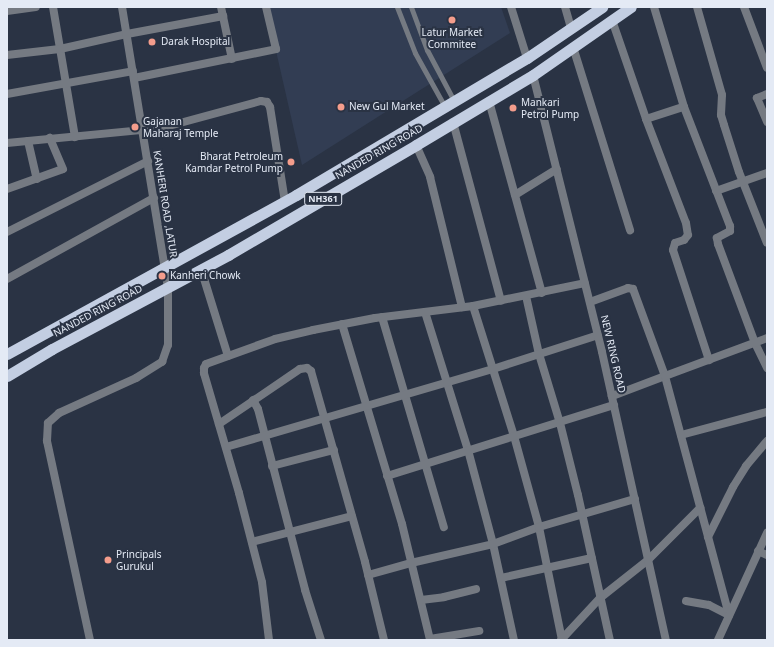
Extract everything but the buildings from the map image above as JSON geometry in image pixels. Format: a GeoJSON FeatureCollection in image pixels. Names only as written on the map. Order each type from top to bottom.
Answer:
{"type":"FeatureCollection","features":[{"type":"Feature","properties":{"kind":"highway","name":"NH361"},"geometry":{"type":"LineString","coordinates":[[7,354],[284,202],[527,58],[602,7]]}},
{"type":"Feature","properties":{"kind":"highway","name":"NANDED RING ROAD"},"geometry":{"type":"LineString","coordinates":[[7,376],[201,269],[416,145],[533,75],[631,7]]}},
{"type":"Feature","properties":{"kind":"street"},"geometry":{"type":"LineString","coordinates":[[7,11],[36,7]]}},
{"type":"Feature","properties":{"kind":"street"},"geometry":{"type":"LineString","coordinates":[[53,7],[75,137]]}},
{"type":"Feature","properties":{"kind":"street","name":"KANHERI ROAD ,LATUR"},"geometry":{"type":"LineString","coordinates":[[90,640],[47,441],[48,423],[59,413],[136,378],[162,362],[168,345],[168,287],[122,7]]}},
{"type":"Feature","properties":{"kind":"street"},"geometry":{"type":"LineString","coordinates":[[221,7],[232,59]]}},
{"type":"Feature","properties":{"kind":"street"},"geometry":{"type":"LineString","coordinates":[[7,94],[66,83],[134,75],[232,59],[276,49],[266,7]]}},
{"type":"Feature","properties":{"kind":"street"},"geometry":{"type":"LineString","coordinates":[[511,7],[527,58]]}},
{"type":"Feature","properties":{"kind":"street"},"geometry":{"type":"LineString","coordinates":[[565,7],[571,28]]}},
{"type":"Feature","properties":{"kind":"street"},"geometry":{"type":"LineString","coordinates":[[654,7],[684,107],[730,229],[720,235],[717,240],[755,343],[767,368]]}},
{"type":"Feature","properties":{"kind":"street"},"geometry":{"type":"LineString","coordinates":[[697,7],[722,95],[721,115],[743,181],[767,243]]}},
{"type":"Feature","properties":{"kind":"street"},"geometry":{"type":"LineString","coordinates":[[744,7],[767,68]]}},
{"type":"Feature","properties":{"kind":"street"},"geometry":{"type":"LineString","coordinates":[[7,55],[60,49],[127,34],[223,16]]}},
{"type":"Feature","properties":{"kind":"street"},"geometry":{"type":"LineString","coordinates":[[612,20],[646,119],[689,232],[687,238],[675,243],[673,250],[709,360]]}},
{"type":"Feature","properties":{"kind":"street"},"geometry":{"type":"LineString","coordinates":[[573,47],[630,230]]}},
{"type":"Feature","properties":{"kind":"street","name":"NEW RING ROAD"},"geometry":{"type":"LineString","coordinates":[[533,75],[598,335],[666,640]]}},
{"type":"Feature","properties":{"kind":"street"},"geometry":{"type":"LineString","coordinates":[[767,94],[758,98],[767,122]]}},
{"type":"Feature","properties":{"kind":"street"},"geometry":{"type":"LineString","coordinates":[[7,143],[50,138],[143,132],[265,101],[270,107],[284,202]]}},
{"type":"Feature","properties":{"kind":"street"},"geometry":{"type":"LineString","coordinates":[[489,101],[542,293]]}},
{"type":"Feature","properties":{"kind":"street"},"geometry":{"type":"LineString","coordinates":[[646,119],[684,107]]}},
{"type":"Feature","properties":{"kind":"street"},"geometry":{"type":"LineString","coordinates":[[453,122],[501,301]]}},
{"type":"Feature","properties":{"kind":"street"},"geometry":{"type":"LineString","coordinates":[[7,189],[63,168],[50,138]]}},
{"type":"Feature","properties":{"kind":"street"},"geometry":{"type":"LineString","coordinates":[[28,141],[37,179]]}},
{"type":"Feature","properties":{"kind":"street"},"geometry":{"type":"LineString","coordinates":[[416,145],[430,177],[462,307]]}},
{"type":"Feature","properties":{"kind":"street"},"geometry":{"type":"LineString","coordinates":[[7,232],[148,161]]}},
{"type":"Feature","properties":{"kind":"street"},"geometry":{"type":"LineString","coordinates":[[515,195],[557,169]]}},
{"type":"Feature","properties":{"kind":"street"},"geometry":{"type":"LineString","coordinates":[[716,191],[767,173]]}},
{"type":"Feature","properties":{"kind":"street"},"geometry":{"type":"LineString","coordinates":[[7,279],[154,198]]}},
{"type":"Feature","properties":{"kind":"street"},"geometry":{"type":"LineString","coordinates":[[201,269],[228,356]]}},
{"type":"Feature","properties":{"kind":"street"},"geometry":{"type":"LineString","coordinates":[[269,640],[262,582],[204,368],[206,364],[275,339],[342,324],[382,317],[473,306],[585,284]]}},
{"type":"Feature","properties":{"kind":"street"},"geometry":{"type":"LineString","coordinates":[[590,302],[628,288],[633,289],[665,376],[729,615]]}},
{"type":"Feature","properties":{"kind":"street"},"geometry":{"type":"LineString","coordinates":[[526,296],[539,354],[560,422],[610,640]]}},
{"type":"Feature","properties":{"kind":"street"},"geometry":{"type":"LineString","coordinates":[[473,306],[514,436],[539,527],[561,640]]}},
{"type":"Feature","properties":{"kind":"street"},"geometry":{"type":"LineString","coordinates":[[425,312],[468,450],[493,544],[514,640]]}},
{"type":"Feature","properties":{"kind":"street"},"geometry":{"type":"LineString","coordinates":[[382,317],[444,526]]}},
{"type":"Feature","properties":{"kind":"street"},"geometry":{"type":"LineString","coordinates":[[342,324],[387,476],[421,600],[430,639],[479,631]]}},
{"type":"Feature","properties":{"kind":"street"},"geometry":{"type":"LineString","coordinates":[[226,447],[493,369],[598,335]]}},
{"type":"Feature","properties":{"kind":"street"},"geometry":{"type":"LineString","coordinates":[[612,396],[767,338]]}},
{"type":"Feature","properties":{"kind":"street"},"geometry":{"type":"LineString","coordinates":[[219,424],[295,372],[307,368],[311,371],[326,417],[384,640]]}},
{"type":"Feature","properties":{"kind":"street"},"geometry":{"type":"LineString","coordinates":[[254,400],[305,590],[321,640]]}},
{"type":"Feature","properties":{"kind":"street"},"geometry":{"type":"LineString","coordinates":[[387,476],[614,405]]}},
{"type":"Feature","properties":{"kind":"street"},"geometry":{"type":"LineString","coordinates":[[681,435],[767,412]]}},
{"type":"Feature","properties":{"kind":"street"},"geometry":{"type":"LineString","coordinates":[[708,537],[733,487],[746,466],[767,441]]}},
{"type":"Feature","properties":{"kind":"street"},"geometry":{"type":"LineString","coordinates":[[272,466],[334,450]]}},
{"type":"Feature","properties":{"kind":"street"},"geometry":{"type":"LineString","coordinates":[[368,575],[411,563],[493,544],[539,527],[635,499]]}},
{"type":"Feature","properties":{"kind":"street"},"geometry":{"type":"LineString","coordinates":[[561,640],[600,598],[648,560],[700,508]]}},
{"type":"Feature","properties":{"kind":"street"},"geometry":{"type":"LineString","coordinates":[[252,542],[352,516]]}},
{"type":"Feature","properties":{"kind":"street"},"geometry":{"type":"LineString","coordinates":[[718,640],[767,533]]}},
{"type":"Feature","properties":{"kind":"street"},"geometry":{"type":"LineString","coordinates":[[758,551],[767,555]]}},
{"type":"Feature","properties":{"kind":"street"},"geometry":{"type":"LineString","coordinates":[[501,578],[592,558]]}},
{"type":"Feature","properties":{"kind":"street"},"geometry":{"type":"LineString","coordinates":[[421,600],[444,597],[476,589]]}},
{"type":"Feature","properties":{"kind":"street"},"geometry":{"type":"LineString","coordinates":[[686,601],[709,605],[729,615]]}},
{"type":"Feature","properties":{"kind":"lane"},"geometry":{"type":"LineString","coordinates":[[397,7],[415,53],[444,107]]}},
{"type":"Feature","properties":{"kind":"lane"},"geometry":{"type":"LineString","coordinates":[[411,7],[427,50],[454,101]]}},
{"type":"Feature","properties":{"kind":"shaded area","name":"New Gul Market"},"geometry":{"type":"Polygon","coordinates":[[[266,7],[501,7],[510,33],[302,165],[266,7]]]}},
{"type":"Feature","properties":{"kind":"place","name":"Latur Market Commitee"},"geometry":{"type":"Point","coordinates":[452,20]}},
{"type":"Feature","properties":{"kind":"place","name":"Darak Hospital"},"geometry":{"type":"Point","coordinates":[152,42]}},
{"type":"Feature","properties":{"kind":"place","name":"New Gul Market"},"geometry":{"type":"Point","coordinates":[341,107]}},
{"type":"Feature","properties":{"kind":"place","name":"Mankari Petrol Pump"},"geometry":{"type":"Point","coordinates":[513,108]}},
{"type":"Feature","properties":{"kind":"place","name":"Gajanan Maharaj Temple"},"geometry":{"type":"Point","coordinates":[135,127]}},
{"type":"Feature","properties":{"kind":"place","name":"Bharat Petroleum Kamdar Petrol Pump"},"geometry":{"type":"Point","coordinates":[291,162]}},
{"type":"Feature","properties":{"kind":"place","name":"Kanheri Chowk"},"geometry":{"type":"Point","coordinates":[162,276]}},
{"type":"Feature","properties":{"kind":"place","name":"Principals Gurukul"},"geometry":{"type":"Point","coordinates":[108,560]}}]}
